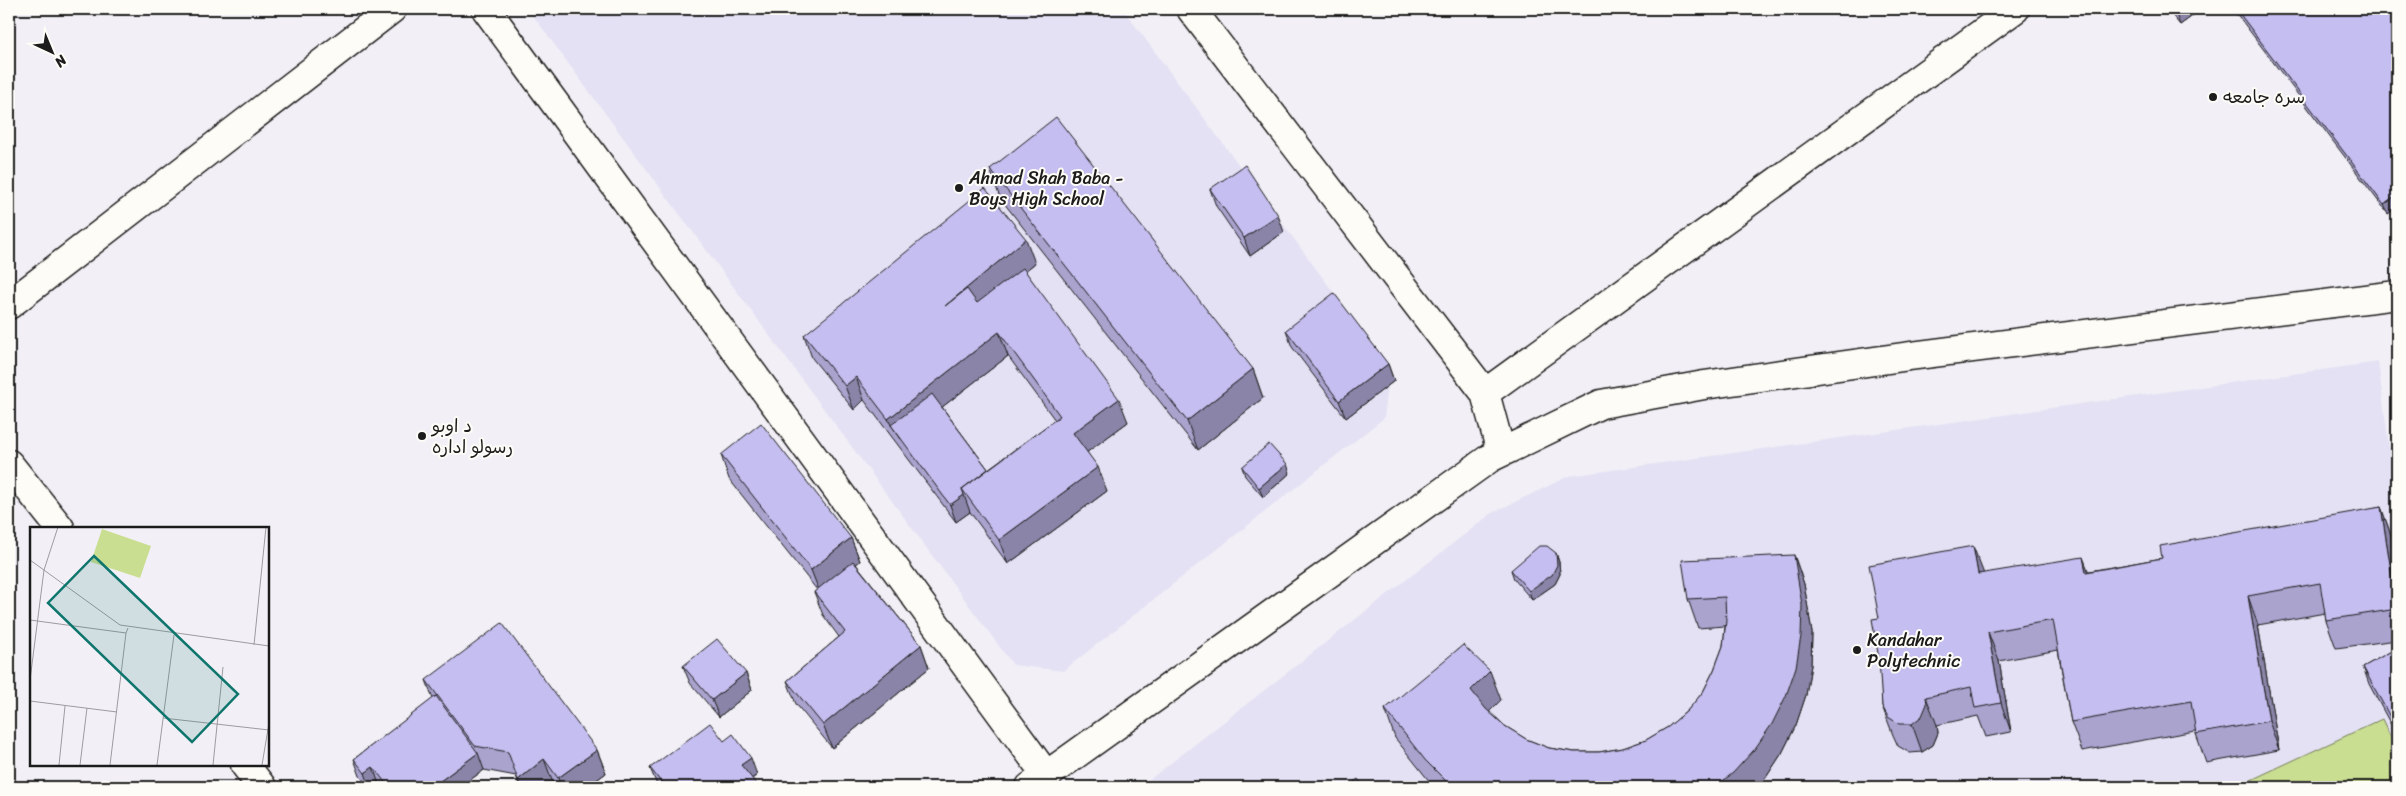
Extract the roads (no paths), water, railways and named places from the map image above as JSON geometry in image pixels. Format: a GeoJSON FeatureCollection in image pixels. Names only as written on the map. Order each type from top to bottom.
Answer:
{"type":"FeatureCollection","features":[{"type":"Feature","properties":{"kind":"street"},"geometry":{"type":"LineString","coordinates":[[9,305],[392,9]]}},
{"type":"Feature","properties":{"kind":"street"},"geometry":{"type":"LineString","coordinates":[[486,9],[1038,781],[1490,458],[1601,404],[1704,385],[1910,356],[2397,296]]}},
{"type":"Feature","properties":{"kind":"street"},"geometry":{"type":"LineString","coordinates":[[1191,9],[1485,393],[1501,452]]}},
{"type":"Feature","properties":{"kind":"street"},"geometry":{"type":"LineString","coordinates":[[1485,393],[2015,9]]}},
{"type":"Feature","properties":{"kind":"street"},"geometry":{"type":"LineString","coordinates":[[9,464],[59,527]]}},
{"type":"Feature","properties":{"kind":"street"},"geometry":{"type":"LineString","coordinates":[[246,766],[262,787]]}},
{"type":"Feature","properties":{"kind":"place","name":"سره جامعه"},"geometry":{"type":"Point","coordinates":[2213,97]}},
{"type":"Feature","properties":{"kind":"place","name":"Ahmad Shah Baba - Boys High School"},"geometry":{"type":"Point","coordinates":[959,188]}},
{"type":"Feature","properties":{"kind":"place","name":"د اوبو رسولو اداره"},"geometry":{"type":"Point","coordinates":[422,436]}},
{"type":"Feature","properties":{"kind":"place","name":"Kandahar Polytechnic"},"geometry":{"type":"Point","coordinates":[1857,650]}}]}
